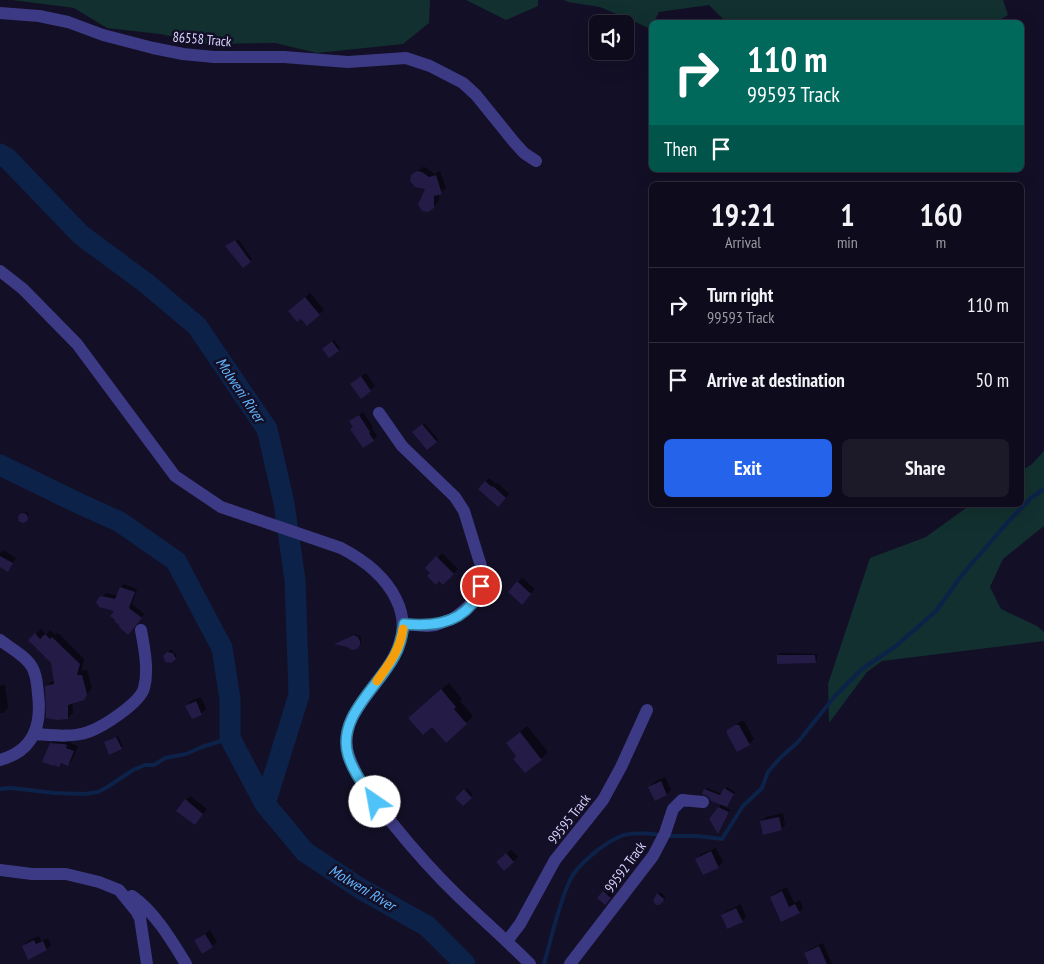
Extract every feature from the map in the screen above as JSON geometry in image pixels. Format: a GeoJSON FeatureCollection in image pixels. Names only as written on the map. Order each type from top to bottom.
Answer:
{"type":"FeatureCollection","features":[{"type":"Feature","properties":{"kind":"street","name":"86558 Track"},"geometry":{"type":"LineString","coordinates":[[0,13],[40,16],[68,22],[104,35],[153,48],[191,55],[214,57],[284,57],[348,62],[406,58],[430,66],[463,83],[476,95],[524,153],[536,161]]}},
{"type":"Feature","properties":{"kind":"street"},"geometry":{"type":"LineString","coordinates":[[0,271],[23,289],[77,344],[175,476],[220,507],[341,548],[353,554],[381,576],[393,593],[399,606],[404,624],[401,642],[394,658],[356,710],[346,738],[348,754],[359,779],[375,802],[422,860],[458,897],[530,964]]}},
{"type":"Feature","properties":{"kind":"street"},"geometry":{"type":"LineString","coordinates":[[379,413],[402,446],[455,497],[464,511],[481,566],[481,586],[472,603],[454,618],[436,625],[404,624]]}},
{"type":"Feature","properties":{"kind":"street"},"geometry":{"type":"LineString","coordinates":[[34,734],[60,736],[88,732],[121,713],[139,699],[144,687],[146,656],[141,630]]}},
{"type":"Feature","properties":{"kind":"street"},"geometry":{"type":"LineString","coordinates":[[0,640],[30,664],[33,669],[39,698],[34,734],[17,754],[0,760]]}},
{"type":"Feature","properties":{"kind":"street","name":"99595 Track"},"geometry":{"type":"LineString","coordinates":[[507,941],[520,924],[555,860],[603,800],[621,767],[647,710]]}},
{"type":"Feature","properties":{"kind":"street","name":"99592 Track"},"geometry":{"type":"LineString","coordinates":[[570,964],[653,856],[665,833],[672,809],[682,800],[703,802]]}},
{"type":"Feature","properties":{"kind":"street"},"geometry":{"type":"LineString","coordinates":[[0,870],[32,874],[66,874],[99,882],[129,894],[143,905],[186,964]]}},
{"type":"Feature","properties":{"kind":"street"},"geometry":{"type":"LineString","coordinates":[[119,890],[140,918],[147,964]]}},
{"type":"Feature","properties":{"kind":"green space"},"geometry":{"type":"Polygon","coordinates":[[[12,0],[430,0],[429,23],[403,44],[317,53],[275,43],[207,44],[160,34],[107,28],[74,8],[12,0]]]}},
{"type":"Feature","properties":{"kind":"green space"},"geometry":{"type":"Polygon","coordinates":[[[466,0],[538,0],[538,6],[506,20],[466,0]]]}},
{"type":"Feature","properties":{"kind":"green space"},"geometry":{"type":"Polygon","coordinates":[[[564,0],[1003,0],[1008,15],[999,20],[724,20],[709,5],[659,12],[655,20],[649,20],[649,28],[634,22],[634,15],[619,15],[600,7],[564,0]]]}},
{"type":"Feature","properties":{"kind":"green space"},"geometry":{"type":"Polygon","coordinates":[[[1044,451],[1044,526],[1003,559],[990,587],[1001,609],[1037,626],[1044,632],[1044,641],[882,661],[867,672],[829,723],[828,684],[870,558],[926,537],[967,507],[1024,507],[1024,469],[1032,464],[1044,451]]]}},
{"type":"Feature","properties":{"kind":"building"},"geometry":{"type":"Polygon","coordinates":[[[417,171],[429,177],[436,175],[442,194],[434,196],[434,208],[428,212],[422,211],[418,204],[425,189],[415,187],[410,181],[411,175],[417,171]]]}},
{"type":"Feature","properties":{"kind":"building"},"geometry":{"type":"Polygon","coordinates":[[[235,240],[251,262],[243,268],[225,246],[235,240]]]}},
{"type":"Feature","properties":{"kind":"building"},"geometry":{"type":"Polygon","coordinates":[[[305,297],[320,315],[307,326],[301,319],[297,322],[288,311],[305,297]]]}},
{"type":"Feature","properties":{"kind":"building"},"geometry":{"type":"Polygon","coordinates":[[[332,341],[339,351],[329,358],[322,349],[332,341]]]}},
{"type":"Feature","properties":{"kind":"building"},"geometry":{"type":"Polygon","coordinates":[[[361,376],[371,391],[361,399],[350,384],[361,376]]]}},
{"type":"Feature","properties":{"kind":"building"},"geometry":{"type":"Polygon","coordinates":[[[359,415],[374,441],[363,448],[350,429],[353,427],[349,421],[359,415]]]}},
{"type":"Feature","properties":{"kind":"building"},"geometry":{"type":"Polygon","coordinates":[[[422,424],[437,442],[427,450],[412,432],[422,424]]]}},
{"type":"Feature","properties":{"kind":"building"},"geometry":{"type":"Polygon","coordinates":[[[485,481],[506,498],[498,507],[478,489],[485,481]]]}},
{"type":"Feature","properties":{"kind":"building"},"geometry":{"type":"Polygon","coordinates":[[[21,513],[25,513],[28,518],[27,522],[21,523],[18,520],[18,516],[21,513]]]}},
{"type":"Feature","properties":{"kind":"building"},"geometry":{"type":"Polygon","coordinates":[[[0,556],[13,563],[8,572],[0,567],[0,556]]]}},
{"type":"Feature","properties":{"kind":"building"},"geometry":{"type":"Polygon","coordinates":[[[436,556],[454,574],[443,585],[439,581],[436,585],[427,576],[430,573],[425,568],[436,556]]]}},
{"type":"Feature","properties":{"kind":"building"},"geometry":{"type":"Polygon","coordinates":[[[517,581],[531,594],[522,605],[508,592],[517,581]]]}},
{"type":"Feature","properties":{"kind":"building"},"geometry":{"type":"Polygon","coordinates":[[[120,587],[135,592],[129,608],[142,618],[128,635],[110,616],[114,611],[99,607],[96,602],[102,596],[115,599],[120,587]]]}},
{"type":"Feature","properties":{"kind":"building"},"geometry":{"type":"Polygon","coordinates":[[[35,633],[40,639],[45,634],[50,639],[52,637],[80,664],[77,675],[82,675],[87,694],[84,700],[68,705],[68,719],[46,718],[45,686],[54,684],[51,663],[28,640],[35,633]]]}},
{"type":"Feature","properties":{"kind":"building"},"geometry":{"type":"Polygon","coordinates":[[[354,635],[360,641],[357,649],[352,650],[334,644],[354,635]]]}},
{"type":"Feature","properties":{"kind":"building"},"geometry":{"type":"Polygon","coordinates":[[[167,652],[173,653],[176,659],[171,663],[165,662],[163,656],[167,652]]]}},
{"type":"Feature","properties":{"kind":"building"},"geometry":{"type":"Polygon","coordinates":[[[777,655],[815,655],[816,663],[777,664],[777,655]]]}},
{"type":"Feature","properties":{"kind":"building"},"geometry":{"type":"Polygon","coordinates":[[[441,689],[467,724],[446,743],[432,727],[423,735],[408,718],[441,689]]]}},
{"type":"Feature","properties":{"kind":"building"},"geometry":{"type":"Polygon","coordinates":[[[196,701],[202,715],[192,719],[185,706],[196,701]]]}},
{"type":"Feature","properties":{"kind":"building"},"geometry":{"type":"Polygon","coordinates":[[[735,725],[739,725],[750,745],[737,752],[727,734],[727,730],[735,725]]]}},
{"type":"Feature","properties":{"kind":"building"},"geometry":{"type":"Polygon","coordinates":[[[520,732],[542,760],[525,773],[513,759],[516,756],[506,743],[520,732]]]}},
{"type":"Feature","properties":{"kind":"building"},"geometry":{"type":"Polygon","coordinates":[[[116,737],[122,749],[109,755],[104,742],[116,737]]]}},
{"type":"Feature","properties":{"kind":"building"},"geometry":{"type":"Polygon","coordinates":[[[50,743],[67,745],[66,748],[74,751],[68,766],[61,763],[59,767],[42,762],[50,743]]]}},
{"type":"Feature","properties":{"kind":"building"},"geometry":{"type":"Polygon","coordinates":[[[661,781],[667,795],[655,801],[648,787],[661,781]]]}},
{"type":"Feature","properties":{"kind":"building"},"geometry":{"type":"Polygon","coordinates":[[[724,788],[734,794],[727,807],[711,801],[708,796],[702,794],[704,789],[720,795],[724,788]]]}},
{"type":"Feature","properties":{"kind":"building"},"geometry":{"type":"Polygon","coordinates":[[[464,789],[472,798],[463,806],[455,798],[464,789]]]}},
{"type":"Feature","properties":{"kind":"building"},"geometry":{"type":"Polygon","coordinates":[[[185,799],[203,814],[195,825],[176,811],[185,799]]]}},
{"type":"Feature","properties":{"kind":"building"},"geometry":{"type":"Polygon","coordinates":[[[718,807],[729,812],[718,834],[709,819],[718,807]]]}},
{"type":"Feature","properties":{"kind":"building"},"geometry":{"type":"Polygon","coordinates":[[[779,817],[782,830],[763,835],[760,821],[779,817]]]}},
{"type":"Feature","properties":{"kind":"building"},"geometry":{"type":"Polygon","coordinates":[[[711,851],[719,868],[703,875],[695,859],[711,851]]]}},
{"type":"Feature","properties":{"kind":"building"},"geometry":{"type":"Polygon","coordinates":[[[506,853],[514,862],[504,871],[496,862],[506,853]]]}},
{"type":"Feature","properties":{"kind":"building"},"geometry":{"type":"Polygon","coordinates":[[[603,891],[611,898],[605,905],[597,898],[603,891]]]}},
{"type":"Feature","properties":{"kind":"building"},"geometry":{"type":"Polygon","coordinates":[[[782,891],[789,907],[795,904],[800,913],[781,922],[770,897],[782,891]]]}},
{"type":"Feature","properties":{"kind":"building"},"geometry":{"type":"Polygon","coordinates":[[[657,893],[664,899],[659,905],[656,905],[653,901],[657,893]]]}},
{"type":"Feature","properties":{"kind":"building"},"geometry":{"type":"Polygon","coordinates":[[[736,908],[743,922],[727,929],[721,915],[736,908]]]}},
{"type":"Feature","properties":{"kind":"building"},"geometry":{"type":"Polygon","coordinates":[[[205,934],[213,947],[202,954],[194,940],[205,934]]]}},
{"type":"Feature","properties":{"kind":"building"},"geometry":{"type":"Polygon","coordinates":[[[34,940],[36,944],[43,941],[47,950],[28,960],[22,946],[34,940]]]}},
{"type":"Feature","properties":{"kind":"building"},"geometry":{"type":"Polygon","coordinates":[[[819,946],[827,964],[809,964],[804,953],[819,946]]]}},
{"type":"Feature","properties":{"kind":"waterway","name":"Molweni River"},"geometry":{"type":"LineString","coordinates":[[0,154],[7,158],[81,235],[146,283],[197,326],[267,429],[284,503],[295,580],[299,695],[265,804],[305,852],[361,889],[427,926],[465,964]]}},
{"type":"Feature","properties":{"kind":"waterway","name":"Molweni River"},"geometry":{"type":"LineString","coordinates":[[0,465],[120,522],[176,561],[222,648],[230,699],[230,738],[265,804]]}},
{"type":"Feature","properties":{"kind":"waterway"},"geometry":{"type":"LineString","coordinates":[[1024,505],[1044,489]]}},
{"type":"Feature","properties":{"kind":"waterway"},"geometry":{"type":"LineString","coordinates":[[667,836],[697,836],[722,839],[743,806],[762,788],[768,772],[798,742],[835,696],[862,669],[896,646],[936,611],[962,575],[1022,507]]}},
{"type":"Feature","properties":{"kind":"waterway"},"geometry":{"type":"LineString","coordinates":[[0,789],[11,788],[84,794],[98,792],[133,770],[145,765],[154,765],[165,758],[186,754],[230,738]]}},
{"type":"Feature","properties":{"kind":"waterway"},"geometry":{"type":"LineString","coordinates":[[544,964],[562,900],[570,880],[585,861],[599,849],[623,835],[639,833],[660,835]]}},
{"type":"Feature","properties":{"kind":"slow traffic"},"geometry":{"type":"LineString","coordinates":[[377,681],[394,658],[401,642],[403,629]]}},
{"type":"Feature","properties":{"kind":"route"},"geometry":{"type":"LineString","coordinates":[[375,802],[359,779],[348,754],[346,738],[356,710],[394,658],[401,642],[404,624],[436,625],[454,618],[472,603],[481,586]]}}]}
